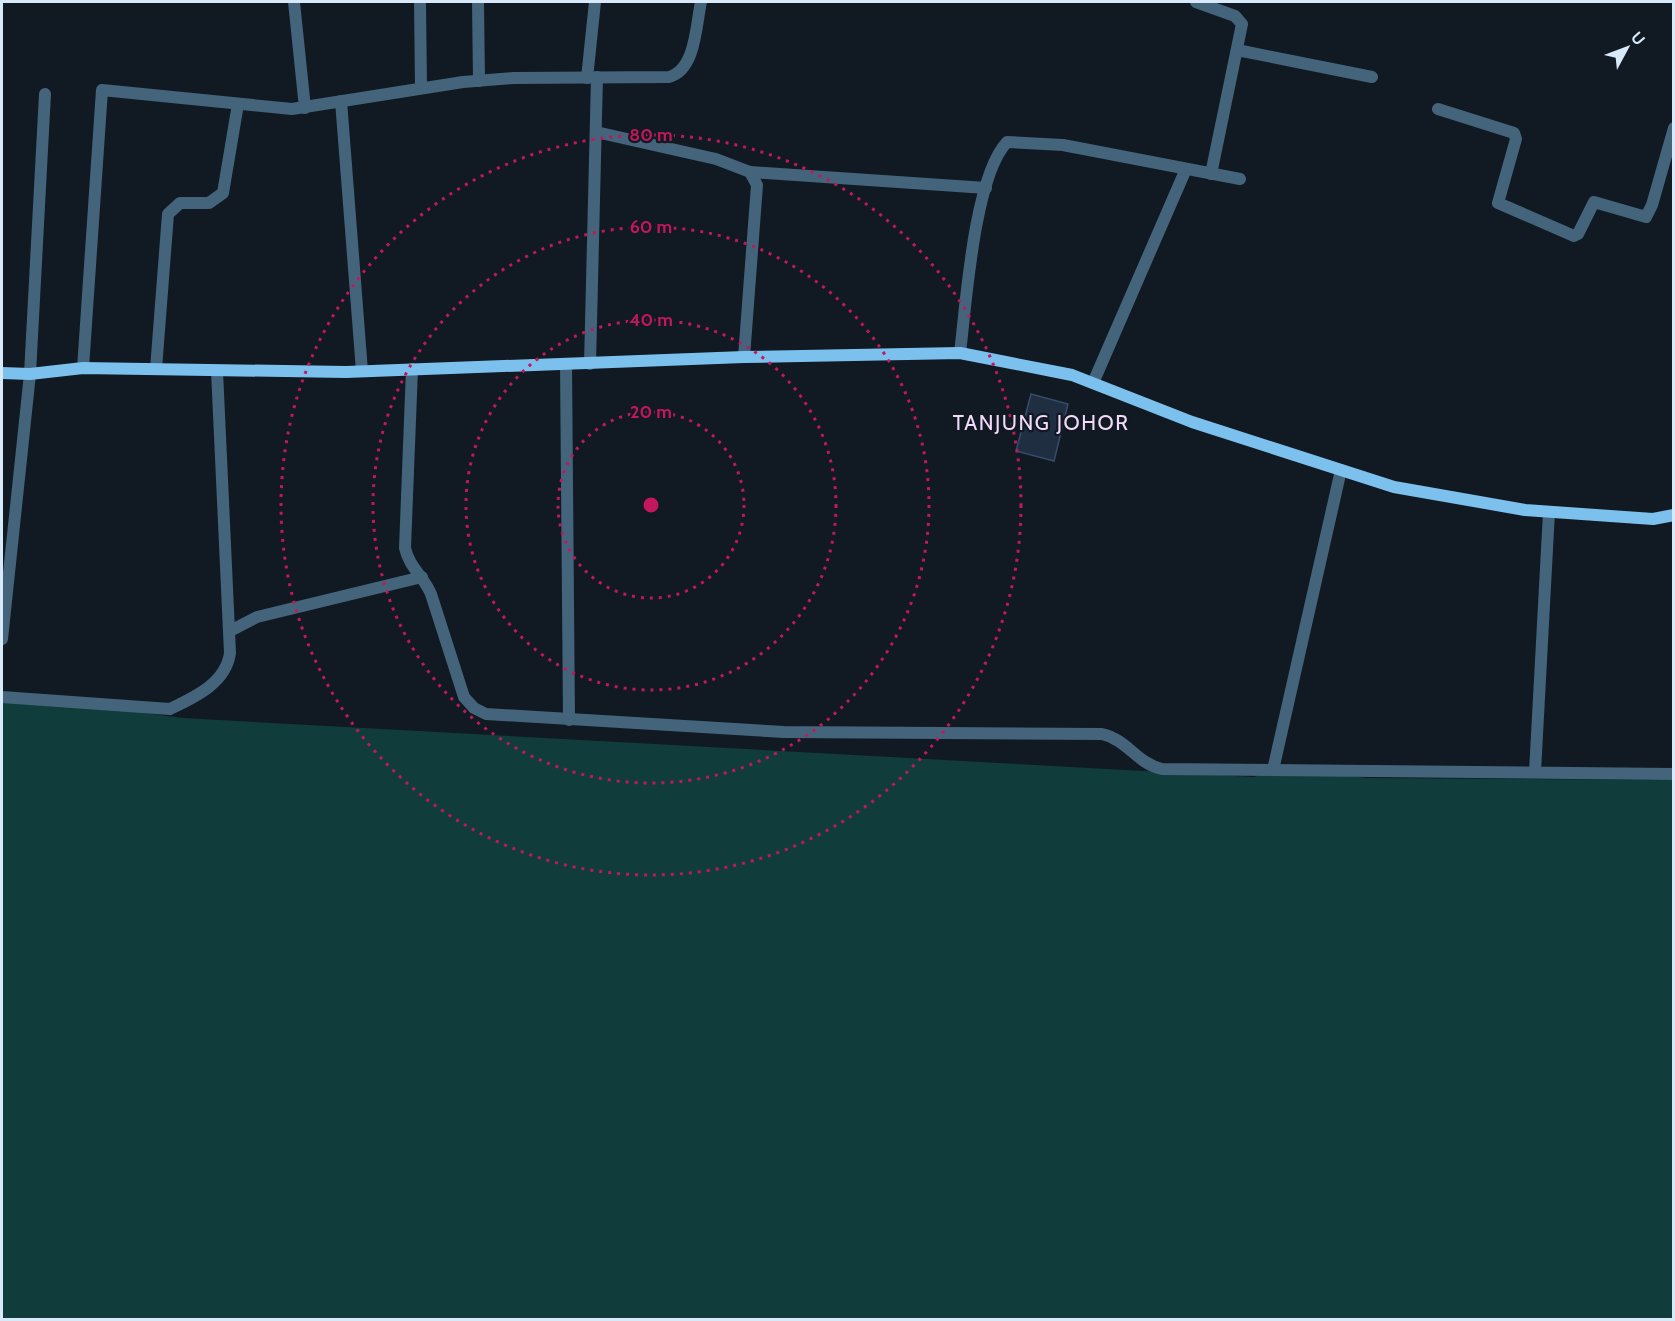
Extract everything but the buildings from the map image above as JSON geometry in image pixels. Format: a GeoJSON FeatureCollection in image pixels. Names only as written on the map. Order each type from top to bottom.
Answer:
{"type":"FeatureCollection","features":[{"type":"Feature","properties":{"kind":"main road"},"geometry":{"type":"LineString","coordinates":[[2,373],[30,374],[83,368],[362,371],[744,357],[960,353],[1072,375],[1192,422],[1394,487],[1549,512],[1653,519],[1674,514]]}},
{"type":"Feature","properties":{"kind":"street"},"geometry":{"type":"LineString","coordinates":[[294,2],[305,108]]}},
{"type":"Feature","properties":{"kind":"street"},"geometry":{"type":"LineString","coordinates":[[420,2],[421,88]]}},
{"type":"Feature","properties":{"kind":"street"},"geometry":{"type":"LineString","coordinates":[[478,2],[479,81]]}},
{"type":"Feature","properties":{"kind":"street"},"geometry":{"type":"LineString","coordinates":[[590,364],[596,132],[592,77],[595,2]]}},
{"type":"Feature","properties":{"kind":"street"},"geometry":{"type":"LineString","coordinates":[[83,368],[102,90],[285,109],[305,108],[421,88],[479,81],[669,77],[681,72],[688,61],[701,2]]}},
{"type":"Feature","properties":{"kind":"street"},"geometry":{"type":"LineString","coordinates":[[1196,2],[1238,18],[1242,24],[1211,174]]}},
{"type":"Feature","properties":{"kind":"street"},"geometry":{"type":"LineString","coordinates":[[1237,50],[1372,77]]}},
{"type":"Feature","properties":{"kind":"street"},"geometry":{"type":"LineString","coordinates":[[2,639],[30,374],[45,94]]}},
{"type":"Feature","properties":{"kind":"street"},"geometry":{"type":"LineString","coordinates":[[341,101],[362,371]]}},
{"type":"Feature","properties":{"kind":"street"},"geometry":{"type":"LineString","coordinates":[[156,369],[168,214],[174,206],[209,203],[223,193],[238,104]]}},
{"type":"Feature","properties":{"kind":"street"},"geometry":{"type":"LineString","coordinates":[[1438,109],[1514,133],[1516,139],[1498,203],[1574,236],[1578,234],[1594,202],[1646,217],[1669,157],[1674,128]]}},
{"type":"Feature","properties":{"kind":"street"},"geometry":{"type":"LineString","coordinates":[[596,132],[716,159],[750,172],[986,188]]}},
{"type":"Feature","properties":{"kind":"street"},"geometry":{"type":"LineString","coordinates":[[960,353],[976,228],[986,188],[1004,146],[1012,141],[1063,145],[1240,179]]}},
{"type":"Feature","properties":{"kind":"street"},"geometry":{"type":"LineString","coordinates":[[1093,383],[1186,169]]}},
{"type":"Feature","properties":{"kind":"street"},"geometry":{"type":"LineString","coordinates":[[744,357],[757,184],[750,172]]}},
{"type":"Feature","properties":{"kind":"street"},"geometry":{"type":"LineString","coordinates":[[566,364],[569,720]]}},
{"type":"Feature","properties":{"kind":"street"},"geometry":{"type":"LineString","coordinates":[[411,369],[404,542],[409,562],[422,577],[431,594],[461,690],[468,703],[480,712],[492,715],[784,732],[1102,735],[1112,737],[1148,766],[1162,770],[1674,774]]}},
{"type":"Feature","properties":{"kind":"street"},"geometry":{"type":"LineString","coordinates":[[2,697],[170,709],[224,674],[230,653],[230,631],[217,371]]}},
{"type":"Feature","properties":{"kind":"street"},"geometry":{"type":"LineString","coordinates":[[1273,770],[1341,470]]}},
{"type":"Feature","properties":{"kind":"street"},"geometry":{"type":"LineString","coordinates":[[1535,772],[1549,512]]}},
{"type":"Feature","properties":{"kind":"street"},"geometry":{"type":"LineString","coordinates":[[230,631],[257,617],[422,577]]}},
{"type":"Feature","properties":{"kind":"shaded area"},"geometry":{"type":"Polygon","coordinates":[[[2,694],[183,718],[1254,777],[1273,770],[1369,778],[1673,780],[1673,1319],[2,1320],[2,694]]]}},
{"type":"Feature","properties":{"kind":"district","name":"TANJUNG JOHOR"},"geometry":{"type":"Point","coordinates":[1041,423]}}]}
